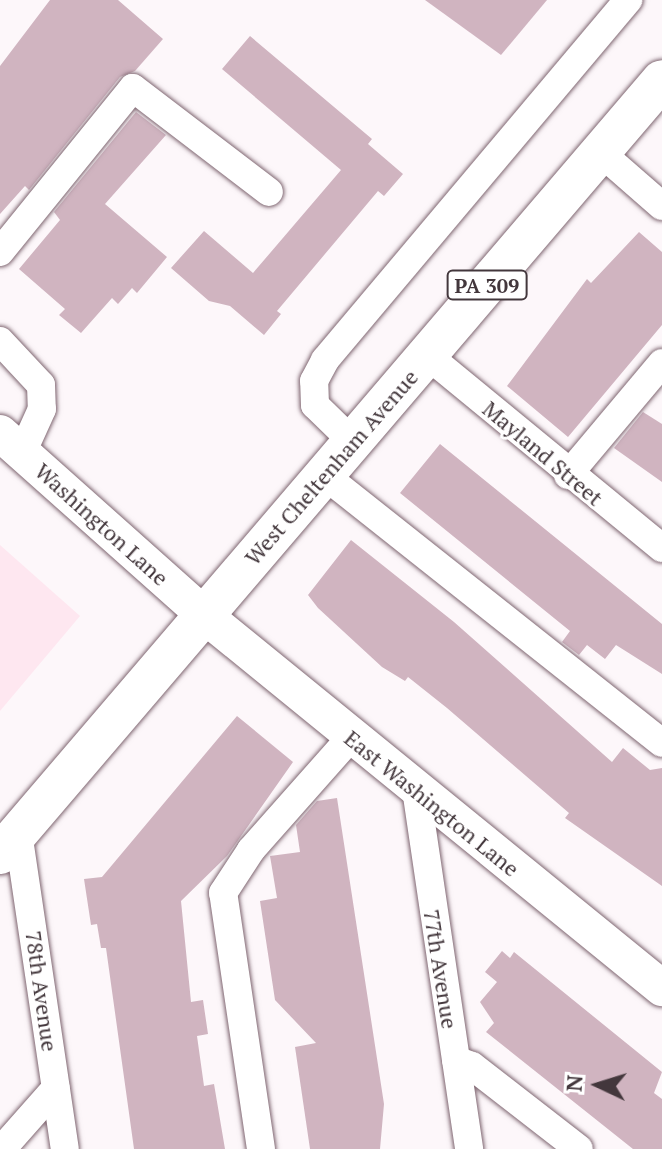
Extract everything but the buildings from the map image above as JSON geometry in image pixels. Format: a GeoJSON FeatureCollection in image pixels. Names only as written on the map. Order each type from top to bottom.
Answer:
{"type":"FeatureCollection","features":[{"type":"Feature","properties":{"kind":"highway","name":"West Cheltenham Avenue"},"geometry":{"type":"LineString","coordinates":[[9,843],[662,80]]}},
{"type":"Feature","properties":{"kind":"main road","name":"Washington Lane"},"geometry":{"type":"LineString","coordinates":[[11,443],[204,615]]}},
{"type":"Feature","properties":{"kind":"main road","name":"East Washington Lane"},"geometry":{"type":"LineString","coordinates":[[204,615],[662,988]]}},
{"type":"Feature","properties":{"kind":"street"},"geometry":{"type":"LineString","coordinates":[[353,442],[315,405],[314,381],[325,360],[628,0]]}},
{"type":"Feature","properties":{"kind":"street"},"geometry":{"type":"LineString","coordinates":[[0,252],[133,88],[269,192]]}},
{"type":"Feature","properties":{"kind":"street"},"geometry":{"type":"LineString","coordinates":[[600,152],[662,206]]}},
{"type":"Feature","properties":{"kind":"street"},"geometry":{"type":"LineString","coordinates":[[0,341],[41,385],[42,409],[11,443]]}},
{"type":"Feature","properties":{"kind":"street","name":"Mayland Street"},"geometry":{"type":"LineString","coordinates":[[427,355],[568,475],[662,548]]}},
{"type":"Feature","properties":{"kind":"street"},"geometry":{"type":"LineString","coordinates":[[568,475],[657,378]]}},
{"type":"Feature","properties":{"kind":"street"},"geometry":{"type":"LineString","coordinates":[[324,475],[662,743]]}},
{"type":"Feature","properties":{"kind":"street"},"geometry":{"type":"LineString","coordinates":[[261,1149],[223,893],[251,850],[351,737]]}},
{"type":"Feature","properties":{"kind":"street","name":"77th Avenue"},"geometry":{"type":"LineString","coordinates":[[416,789],[469,1149]]}},
{"type":"Feature","properties":{"kind":"street","name":"78th Avenue"},"geometry":{"type":"LineString","coordinates":[[9,843],[65,1149]]}},
{"type":"Feature","properties":{"kind":"street"},"geometry":{"type":"LineString","coordinates":[[456,1060],[579,1149]]}},
{"type":"Feature","properties":{"kind":"street"},"geometry":{"type":"LineString","coordinates":[[2,1149],[56,1088]]}},
{"type":"Feature","properties":{"kind":"shaded area"},"geometry":{"type":"Polygon","coordinates":[[[0,545],[80,616],[0,711],[0,545]]]}}]}
